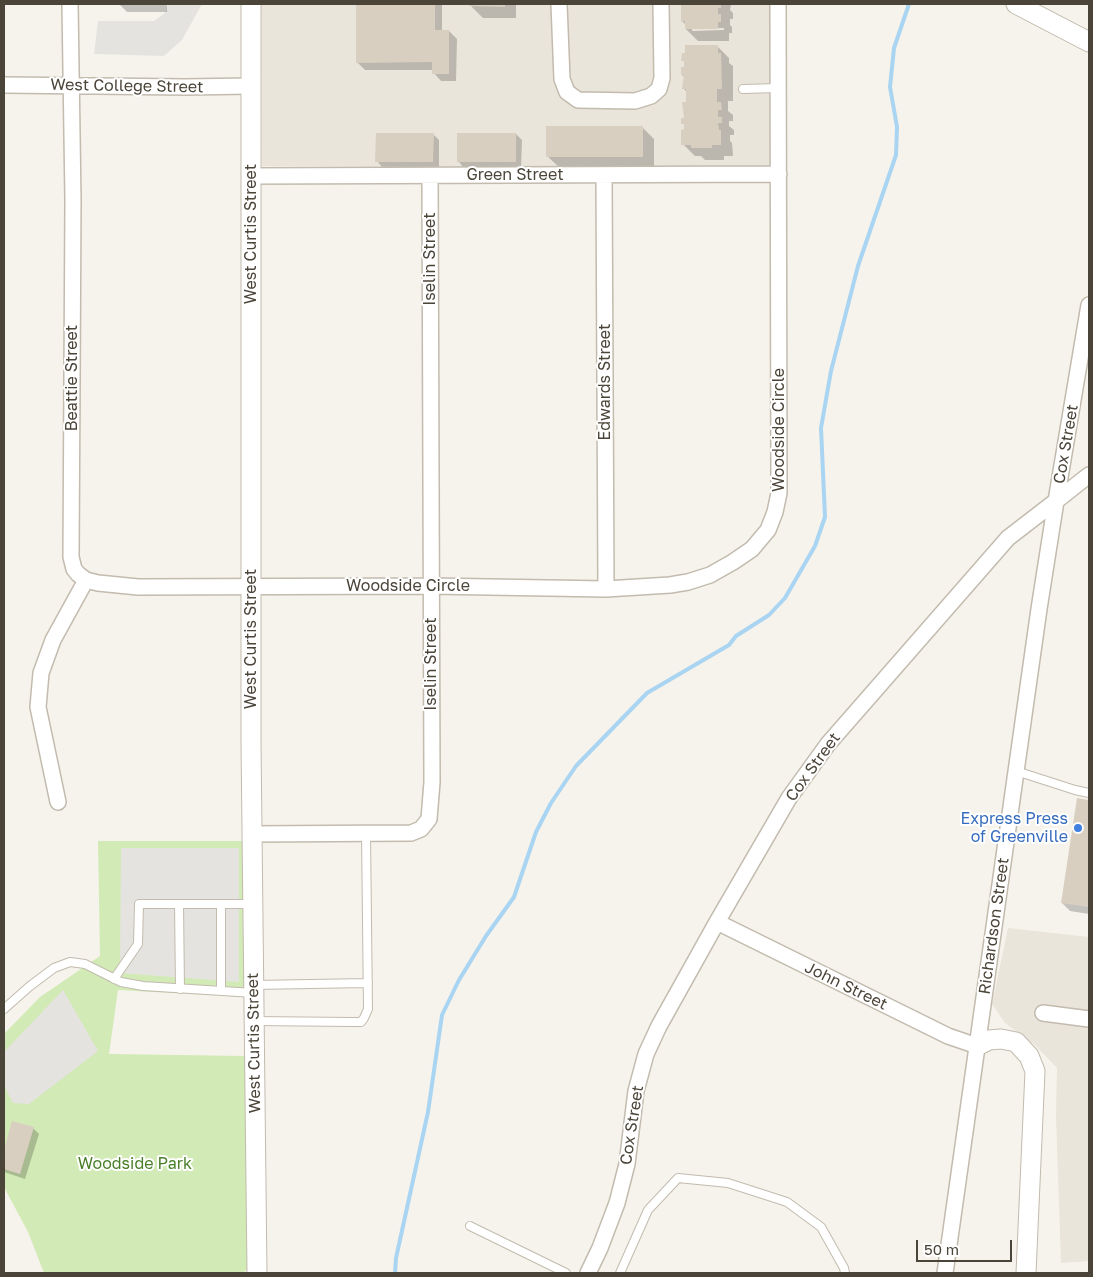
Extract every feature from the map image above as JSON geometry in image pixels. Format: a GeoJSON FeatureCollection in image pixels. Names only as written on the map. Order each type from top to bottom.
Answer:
{"type":"FeatureCollection","features":[{"type":"Feature","properties":{"kind":"street","name":"Beattie Street"},"geometry":{"type":"LineString","coordinates":[[70,4],[73,200],[71,557],[74,569],[86,580]]}},
{"type":"Feature","properties":{"kind":"street","name":"West Curtis Street"},"geometry":{"type":"LineString","coordinates":[[251,4],[252,904],[258,1273]]}},
{"type":"Feature","properties":{"kind":"street"},"geometry":{"type":"LineString","coordinates":[[559,4],[562,79],[567,92],[578,100],[635,100],[652,96],[659,88],[662,78],[661,4]]}},
{"type":"Feature","properties":{"kind":"street","name":"Woodside Circle"},"geometry":{"type":"LineString","coordinates":[[252,586],[431,586],[606,589],[670,585],[710,575],[752,549],[762,538],[772,520],[779,493],[778,4]]}},
{"type":"Feature","properties":{"kind":"street"},"geometry":{"type":"LineString","coordinates":[[1016,4],[1089,42]]}},
{"type":"Feature","properties":{"kind":"street","name":"West College Street"},"geometry":{"type":"LineString","coordinates":[[4,85],[251,86]]}},
{"type":"Feature","properties":{"kind":"street","name":"Green Street"},"geometry":{"type":"LineString","coordinates":[[251,176],[779,174]]}},
{"type":"Feature","properties":{"kind":"street","name":"Edwards Street"},"geometry":{"type":"LineString","coordinates":[[604,175],[606,589]]}},
{"type":"Feature","properties":{"kind":"street","name":"Iselin Street"},"geometry":{"type":"LineString","coordinates":[[252,834],[411,833],[421,829],[429,819],[432,782],[430,176]]}},
{"type":"Feature","properties":{"kind":"street","name":"Cox Street"},"geometry":{"type":"LineString","coordinates":[[588,1273],[618,1203],[627,1164],[636,1091],[646,1054],[659,1026],[717,922],[789,798],[828,744],[1008,538],[1056,501],[1089,305]]}},
{"type":"Feature","properties":{"kind":"street"},"geometry":{"type":"LineString","coordinates":[[1056,501],[1089,475]]}},
{"type":"Feature","properties":{"kind":"street","name":"Richardson Street"},"geometry":{"type":"LineString","coordinates":[[945,1273],[1056,501]]}},
{"type":"Feature","properties":{"kind":"street"},"geometry":{"type":"LineString","coordinates":[[58,802],[38,707],[41,673],[52,640],[86,580],[138,587],[252,586]]}},
{"type":"Feature","properties":{"kind":"street","name":"John Street"},"geometry":{"type":"LineString","coordinates":[[717,922],[948,1036],[977,1046]]}},
{"type":"Feature","properties":{"kind":"street"},"geometry":{"type":"LineString","coordinates":[[1043,1013],[1089,1019]]}},
{"type":"Feature","properties":{"kind":"street"},"geometry":{"type":"LineString","coordinates":[[977,1046],[990,1040],[1001,1039],[1016,1042],[1029,1056],[1034,1071],[1026,1273]]}},
{"type":"Feature","properties":{"kind":"lane"},"geometry":{"type":"LineString","coordinates":[[743,90],[778,88]]}},
{"type":"Feature","properties":{"kind":"lane"},"geometry":{"type":"LineString","coordinates":[[1016,771],[1089,793]]}},
{"type":"Feature","properties":{"kind":"lane"},"geometry":{"type":"LineString","coordinates":[[254,1021],[361,1022],[368,1009],[366,833]]}},
{"type":"Feature","properties":{"kind":"lane"},"geometry":{"type":"LineString","coordinates":[[114,979],[138,944],[139,904],[252,904]]}},
{"type":"Feature","properties":{"kind":"lane"},"geometry":{"type":"LineString","coordinates":[[179,904],[180,989]]}},
{"type":"Feature","properties":{"kind":"lane"},"geometry":{"type":"LineString","coordinates":[[221,904],[221,991]]}},
{"type":"Feature","properties":{"kind":"lane"},"geometry":{"type":"LineString","coordinates":[[5,1007],[54,968],[70,962],[85,964],[114,979],[143,986],[180,989],[221,991],[368,983]]}},
{"type":"Feature","properties":{"kind":"lane"},"geometry":{"type":"LineString","coordinates":[[620,1273],[648,1210],[678,1178],[728,1183],[787,1202],[821,1227],[845,1273]]}},
{"type":"Feature","properties":{"kind":"lane"},"geometry":{"type":"LineString","coordinates":[[470,1226],[566,1273]]}},
{"type":"Feature","properties":{"kind":"shaded area"},"geometry":{"type":"Polygon","coordinates":[[[168,4],[202,4],[182,40],[164,56],[94,54],[98,21],[154,21],[165,13],[168,4]]]}},
{"type":"Feature","properties":{"kind":"shaded area"},"geometry":{"type":"Polygon","coordinates":[[[261,4],[772,4],[772,165],[740,168],[262,166],[261,4]]]}},
{"type":"Feature","properties":{"kind":"shaded area"},"geometry":{"type":"Polygon","coordinates":[[[121,848],[239,848],[239,982],[120,973],[121,848]]]}},
{"type":"Feature","properties":{"kind":"shaded area"},"geometry":{"type":"Polygon","coordinates":[[[1008,928],[1089,937],[1089,1261],[1061,1263],[1056,1116],[1057,1068],[1035,1045],[1005,1023],[992,1004],[1008,928]]]}},
{"type":"Feature","properties":{"kind":"shaded area"},"geometry":{"type":"Polygon","coordinates":[[[63,990],[98,1051],[29,1104],[13,1103],[4,1085],[4,1052],[63,990]]]}},
{"type":"Feature","properties":{"kind":"green space","name":"Woodside Park"},"geometry":{"type":"Polygon","coordinates":[[[98,841],[242,841],[245,997],[118,990],[109,1054],[247,1056],[250,1267],[243,1273],[44,1273],[28,1232],[4,1187],[4,1034],[40,997],[100,956],[98,841]]]}},
{"type":"Feature","properties":{"kind":"building"},"geometry":{"type":"Polygon","coordinates":[[[356,4],[435,4],[435,30],[449,30],[449,74],[432,74],[432,62],[356,63],[356,4]]]}},
{"type":"Feature","properties":{"kind":"building"},"geometry":{"type":"Polygon","coordinates":[[[469,4],[505,4],[505,7],[469,6],[469,4]]]}},
{"type":"Feature","properties":{"kind":"building"},"geometry":{"type":"Polygon","coordinates":[[[681,4],[721,4],[721,8],[718,8],[718,14],[721,14],[721,22],[718,22],[718,29],[685,29],[685,21],[681,22],[681,4]]]}},
{"type":"Feature","properties":{"kind":"building"},"geometry":{"type":"Polygon","coordinates":[[[685,45],[718,45],[718,53],[721,53],[722,89],[717,89],[717,102],[721,102],[722,110],[718,110],[718,117],[722,117],[722,123],[718,123],[719,130],[721,130],[721,145],[712,145],[712,148],[691,148],[691,145],[681,145],[681,130],[684,129],[684,124],[681,124],[681,118],[684,118],[682,102],[686,102],[686,89],[682,89],[684,75],[681,75],[681,67],[684,67],[684,61],[681,61],[682,53],[685,53],[685,45]]]}},
{"type":"Feature","properties":{"kind":"building"},"geometry":{"type":"Polygon","coordinates":[[[546,126],[643,126],[643,157],[546,157],[546,126]]]}},
{"type":"Feature","properties":{"kind":"building"},"geometry":{"type":"Polygon","coordinates":[[[376,133],[434,133],[433,162],[375,162],[376,133]]]}},
{"type":"Feature","properties":{"kind":"building"},"geometry":{"type":"Polygon","coordinates":[[[457,133],[516,133],[516,162],[457,162],[457,133]]]}},
{"type":"Feature","properties":{"kind":"building"},"geometry":{"type":"Polygon","coordinates":[[[1077,798],[1089,800],[1089,907],[1061,903],[1077,798]]]}},
{"type":"Feature","properties":{"kind":"building"},"geometry":{"type":"Polygon","coordinates":[[[12,1121],[34,1127],[20,1174],[4,1169],[4,1150],[12,1121]]]}},
{"type":"Feature","properties":{"kind":"waterway"},"geometry":{"type":"LineString","coordinates":[[395,1273],[396,1258],[428,1112],[442,1015],[459,980],[486,936],[514,897],[536,832],[551,803],[576,766],[647,693],[729,645],[736,636],[769,615],[785,598],[815,546],[825,517],[821,428],[831,371],[858,266],[896,155],[897,127],[890,87],[894,48],[909,4]]}},
{"type":"Feature","properties":{"kind":"place","name":"Express Press of Greenville"},"geometry":{"type":"Point","coordinates":[1078,828]}}]}
